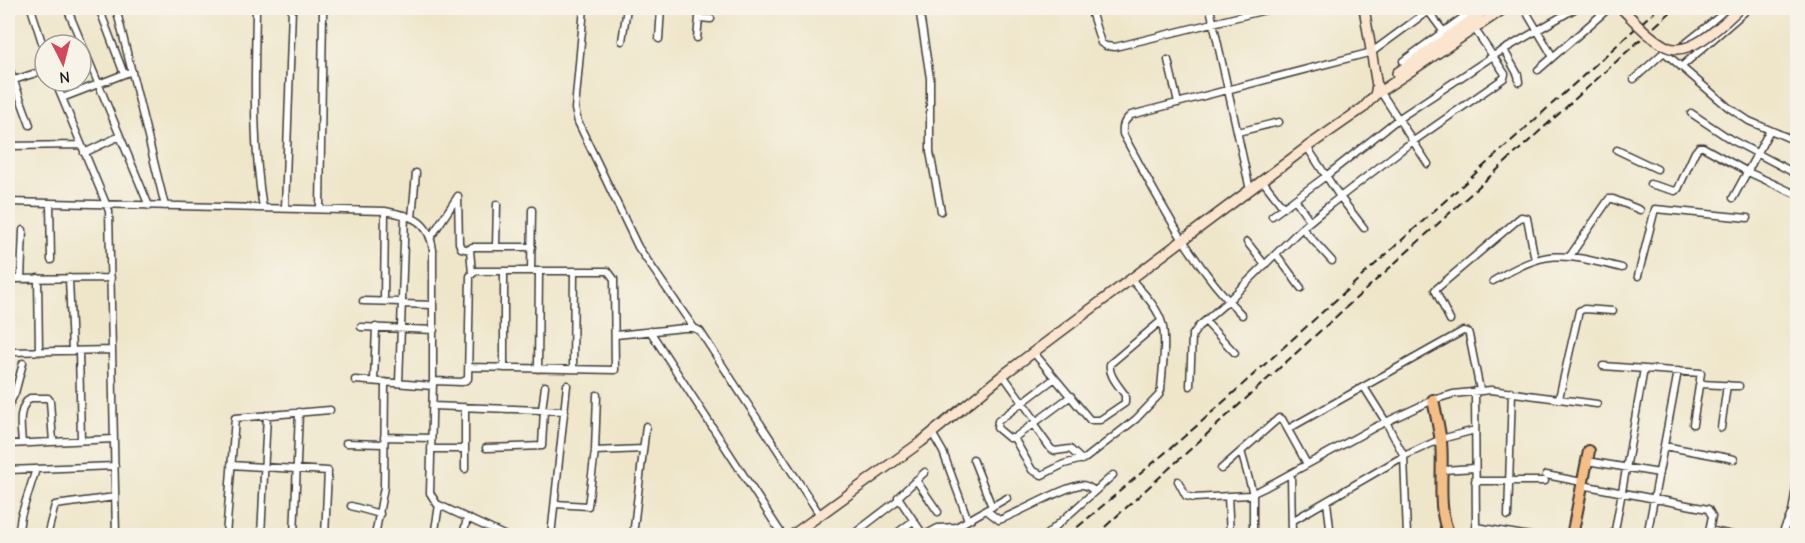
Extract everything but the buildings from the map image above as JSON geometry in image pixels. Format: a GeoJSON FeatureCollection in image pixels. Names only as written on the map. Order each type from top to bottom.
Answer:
{"type":"FeatureCollection","features":[{"type":"Feature","properties":{"kind":"main road"},"geometry":{"type":"LineString","coordinates":[[1364,8],[1378,91]]}},
{"type":"Feature","properties":{"kind":"main road"},"geometry":{"type":"LineString","coordinates":[[791,536],[932,433],[1004,375],[1262,180],[1363,108],[1387,80],[1488,8]]}},
{"type":"Feature","properties":{"kind":"main road"},"geometry":{"type":"LineString","coordinates":[[1378,91],[1505,8]]}},
{"type":"Feature","properties":{"kind":"main road"},"geometry":{"type":"LineString","coordinates":[[1621,8],[1652,37],[1668,48],[1682,50],[1694,45],[1740,8]]}},
{"type":"Feature","properties":{"kind":"main road"},"geometry":{"type":"LineString","coordinates":[[1433,400],[1441,440],[1443,514],[1445,527],[1450,536]]}},
{"type":"Feature","properties":{"kind":"main road"},"geometry":{"type":"LineString","coordinates":[[1572,536],[1588,456]]}},
{"type":"Feature","properties":{"kind":"street"},"geometry":{"type":"LineString","coordinates":[[31,8],[39,33]]}},
{"type":"Feature","properties":{"kind":"street"},"geometry":{"type":"LineString","coordinates":[[68,8],[148,206]]}},
{"type":"Feature","properties":{"kind":"street"},"geometry":{"type":"LineString","coordinates":[[99,8],[124,74]]}},
{"type":"Feature","properties":{"kind":"street"},"geometry":{"type":"LineString","coordinates":[[116,8],[165,206]]}},
{"type":"Feature","properties":{"kind":"street"},"geometry":{"type":"LineString","coordinates":[[256,8],[255,144],[263,208]]}},
{"type":"Feature","properties":{"kind":"street"},"geometry":{"type":"LineString","coordinates":[[584,8],[575,109],[578,122],[638,247],[694,328],[706,338],[820,515]]}},
{"type":"Feature","properties":{"kind":"street"},"geometry":{"type":"LineString","coordinates":[[622,41],[627,8]]}},
{"type":"Feature","properties":{"kind":"street"},"geometry":{"type":"LineString","coordinates":[[655,8],[699,12],[711,19]]}},
{"type":"Feature","properties":{"kind":"street"},"geometry":{"type":"LineString","coordinates":[[659,39],[661,8]]}},
{"type":"Feature","properties":{"kind":"street"},"geometry":{"type":"LineString","coordinates":[[919,8],[930,78],[930,152],[941,211]]}},
{"type":"Feature","properties":{"kind":"street"},"geometry":{"type":"LineString","coordinates":[[1090,8],[1101,43],[1114,47],[1274,8]]}},
{"type":"Feature","properties":{"kind":"street"},"geometry":{"type":"LineString","coordinates":[[1210,8],[1250,190]]}},
{"type":"Feature","properties":{"kind":"street"},"geometry":{"type":"LineString","coordinates":[[1242,315],[1213,283],[1182,240],[1123,134],[1122,127],[1125,120],[1131,115],[1372,52],[1429,8],[1443,32]]}},
{"type":"Feature","properties":{"kind":"street"},"geometry":{"type":"LineString","coordinates":[[1404,60],[1476,8]]}},
{"type":"Feature","properties":{"kind":"street"},"geometry":{"type":"LineString","coordinates":[[1524,8],[1553,57]]}},
{"type":"Feature","properties":{"kind":"street"},"geometry":{"type":"LineString","coordinates":[[1272,216],[1398,119],[1493,56],[1576,8]]}},
{"type":"Feature","properties":{"kind":"street"},"geometry":{"type":"LineString","coordinates":[[1538,69],[1609,8]]}},
{"type":"Feature","properties":{"kind":"street"},"geometry":{"type":"LineString","coordinates":[[1669,57],[1730,8]]}},
{"type":"Feature","properties":{"kind":"street"},"geometry":{"type":"LineString","coordinates":[[1682,68],[1749,8]]}},
{"type":"Feature","properties":{"kind":"street"},"geometry":{"type":"LineString","coordinates":[[285,208],[292,9]]}},
{"type":"Feature","properties":{"kind":"street"},"geometry":{"type":"LineString","coordinates":[[320,209],[323,12]]}},
{"type":"Feature","properties":{"kind":"street"},"geometry":{"type":"LineString","coordinates":[[697,38],[699,12]]}},
{"type":"Feature","properties":{"kind":"street"},"geometry":{"type":"LineString","coordinates":[[1190,386],[1192,336],[1205,321],[1310,221],[1413,142],[1504,78],[1505,74],[1474,28]]}},
{"type":"Feature","properties":{"kind":"street"},"geometry":{"type":"LineString","coordinates":[[1504,50],[1519,81]]}},
{"type":"Feature","properties":{"kind":"street"},"geometry":{"type":"LineString","coordinates":[[1634,79],[1664,52],[1728,107],[1749,121],[1797,142]]}},
{"type":"Feature","properties":{"kind":"street"},"geometry":{"type":"LineString","coordinates":[[1168,60],[1178,103]]}},
{"type":"Feature","properties":{"kind":"street"},"geometry":{"type":"LineString","coordinates":[[8,66],[11,81],[30,125]]}},
{"type":"Feature","properties":{"kind":"street"},"geometry":{"type":"LineString","coordinates":[[62,98],[132,71]]}},
{"type":"Feature","properties":{"kind":"street"},"geometry":{"type":"LineString","coordinates":[[11,81],[33,74]]}},
{"type":"Feature","properties":{"kind":"street"},"geometry":{"type":"LineString","coordinates":[[1378,91],[1428,164]]}},
{"type":"Feature","properties":{"kind":"street"},"geometry":{"type":"LineString","coordinates":[[60,93],[110,217],[116,536]]}},
{"type":"Feature","properties":{"kind":"street"},"geometry":{"type":"LineString","coordinates":[[1691,113],[1730,139],[1797,175]]}},
{"type":"Feature","properties":{"kind":"street"},"geometry":{"type":"LineString","coordinates":[[1238,132],[1279,122]]}},
{"type":"Feature","properties":{"kind":"street"},"geometry":{"type":"LineString","coordinates":[[1733,198],[1770,130]]}},
{"type":"Feature","properties":{"kind":"street"},"geometry":{"type":"LineString","coordinates":[[84,153],[120,136]]}},
{"type":"Feature","properties":{"kind":"street"},"geometry":{"type":"LineString","coordinates":[[8,146],[80,145]]}},
{"type":"Feature","properties":{"kind":"street"},"geometry":{"type":"LineString","coordinates":[[1307,147],[1364,228]]}},
{"type":"Feature","properties":{"kind":"street"},"geometry":{"type":"LineString","coordinates":[[1650,184],[1678,189],[1699,147],[1703,147],[1748,172],[1797,195]]}},
{"type":"Feature","properties":{"kind":"street"},"geometry":{"type":"LineString","coordinates":[[1617,150],[1657,169]]}},
{"type":"Feature","properties":{"kind":"street"},"geometry":{"type":"LineString","coordinates":[[412,218],[416,173]]}},
{"type":"Feature","properties":{"kind":"street"},"geometry":{"type":"LineString","coordinates":[[1262,180],[1283,207]]}},
{"type":"Feature","properties":{"kind":"street"},"geometry":{"type":"LineString","coordinates":[[431,237],[458,196],[459,243],[461,248],[470,250]]}},
{"type":"Feature","properties":{"kind":"street"},"geometry":{"type":"LineString","coordinates":[[1295,199],[1310,221]]}},
{"type":"Feature","properties":{"kind":"street"},"geometry":{"type":"LineString","coordinates":[[1570,256],[1609,199],[1640,210]]}},
{"type":"Feature","properties":{"kind":"street"},"geometry":{"type":"LineString","coordinates":[[8,202],[385,211],[405,215],[421,222],[431,237],[433,250],[434,330],[430,493],[439,505],[494,533],[506,536]]}},
{"type":"Feature","properties":{"kind":"street"},"geometry":{"type":"LineString","coordinates":[[50,203],[51,260]]}},
{"type":"Feature","properties":{"kind":"street"},"geometry":{"type":"LineString","coordinates":[[496,246],[497,204]]}},
{"type":"Feature","properties":{"kind":"street"},"geometry":{"type":"LineString","coordinates":[[1638,276],[1655,209],[1748,218]]}},
{"type":"Feature","properties":{"kind":"street"},"geometry":{"type":"LineString","coordinates":[[531,271],[532,210]]}},
{"type":"Feature","properties":{"kind":"street"},"geometry":{"type":"LineString","coordinates":[[384,301],[385,211]]}},
{"type":"Feature","properties":{"kind":"street"},"geometry":{"type":"LineString","coordinates":[[399,383],[405,215]]}},
{"type":"Feature","properties":{"kind":"street"},"geometry":{"type":"LineString","coordinates":[[1450,320],[1435,290],[1521,217],[1527,218],[1535,260]]}},
{"type":"Feature","properties":{"kind":"street"},"geometry":{"type":"LineString","coordinates":[[1302,228],[1332,261]]}},
{"type":"Feature","properties":{"kind":"street"},"geometry":{"type":"LineString","coordinates":[[21,279],[23,230]]}},
{"type":"Feature","properties":{"kind":"street"},"geometry":{"type":"LineString","coordinates":[[1247,242],[1265,265]]}},
{"type":"Feature","properties":{"kind":"street"},"geometry":{"type":"LineString","coordinates":[[470,250],[478,246],[532,247]]}},
{"type":"Feature","properties":{"kind":"street"},"geometry":{"type":"LineString","coordinates":[[355,380],[433,383],[468,379],[470,276],[472,273],[470,250]]}},
{"type":"Feature","properties":{"kind":"street"},"geometry":{"type":"LineString","coordinates":[[1276,254],[1301,288]]}},
{"type":"Feature","properties":{"kind":"street"},"geometry":{"type":"LineString","coordinates":[[1493,281],[1514,268],[1535,260],[1570,256],[1622,268]]}},
{"type":"Feature","properties":{"kind":"street"},"geometry":{"type":"LineString","coordinates":[[469,368],[615,370],[618,334],[615,279],[608,271],[476,271],[472,273]]}},
{"type":"Feature","properties":{"kind":"street"},"geometry":{"type":"LineString","coordinates":[[504,271],[504,368]]}},
{"type":"Feature","properties":{"kind":"street"},"geometry":{"type":"LineString","coordinates":[[538,369],[539,271]]}},
{"type":"Feature","properties":{"kind":"street"},"geometry":{"type":"LineString","coordinates":[[573,369],[574,272]]}},
{"type":"Feature","properties":{"kind":"street"},"geometry":{"type":"LineString","coordinates":[[38,278],[39,352]]}},
{"type":"Feature","properties":{"kind":"street"},"geometry":{"type":"LineString","coordinates":[[69,278],[81,440]]}},
{"type":"Feature","properties":{"kind":"street"},"geometry":{"type":"LineString","coordinates":[[111,278],[8,279],[8,352],[112,350]]}},
{"type":"Feature","properties":{"kind":"street"},"geometry":{"type":"LineString","coordinates":[[1055,378],[997,424],[998,428],[1010,438],[1014,438],[1032,470],[1042,475],[1064,464],[1082,460],[1136,419],[1159,395],[1163,339],[1161,321],[1131,279]]}},
{"type":"Feature","properties":{"kind":"street"},"geometry":{"type":"LineString","coordinates":[[363,301],[433,305]]}},
{"type":"Feature","properties":{"kind":"street"},"geometry":{"type":"LineString","coordinates":[[1559,398],[1579,311],[1584,309],[1613,311]]}},
{"type":"Feature","properties":{"kind":"street"},"geometry":{"type":"LineString","coordinates":[[1034,353],[1090,420],[1100,420],[1125,403],[1125,395],[1109,369],[1110,364],[1161,321]]}},
{"type":"Feature","properties":{"kind":"street"},"geometry":{"type":"LineString","coordinates":[[1205,321],[1235,353]]}},
{"type":"Feature","properties":{"kind":"street"},"geometry":{"type":"LineString","coordinates":[[361,327],[434,330]]}},
{"type":"Feature","properties":{"kind":"street"},"geometry":{"type":"LineString","coordinates":[[374,381],[376,327]]}},
{"type":"Feature","properties":{"kind":"street"},"geometry":{"type":"LineString","coordinates":[[618,334],[694,328]]}},
{"type":"Feature","properties":{"kind":"street"},"geometry":{"type":"LineString","coordinates":[[1288,429],[1466,331],[1469,335],[1478,390],[1475,468],[1477,532],[1463,533]]}},
{"type":"Feature","properties":{"kind":"street"},"geometry":{"type":"LineString","coordinates":[[646,332],[783,536]]}},
{"type":"Feature","properties":{"kind":"street"},"geometry":{"type":"LineString","coordinates":[[8,406],[15,393],[23,363]]}},
{"type":"Feature","properties":{"kind":"street"},"geometry":{"type":"LineString","coordinates":[[1603,366],[1701,373],[1694,424]]}},
{"type":"Feature","properties":{"kind":"street"},"geometry":{"type":"LineString","coordinates":[[1614,536],[1644,369]]}},
{"type":"Feature","properties":{"kind":"street"},"geometry":{"type":"LineString","coordinates":[[1647,536],[1678,371]]}},
{"type":"Feature","properties":{"kind":"street"},"geometry":{"type":"LineString","coordinates":[[1004,375],[1051,449],[1055,451],[1070,449],[1082,460]]}},
{"type":"Feature","properties":{"kind":"street"},"geometry":{"type":"LineString","coordinates":[[375,536],[384,487],[385,382]]}},
{"type":"Feature","properties":{"kind":"street"},"geometry":{"type":"LineString","coordinates":[[1701,384],[1739,386]]}},
{"type":"Feature","properties":{"kind":"street"},"geometry":{"type":"LineString","coordinates":[[551,536],[567,385]]}},
{"type":"Feature","properties":{"kind":"street"},"geometry":{"type":"LineString","coordinates":[[1721,428],[1727,385]]}},
{"type":"Feature","properties":{"kind":"street"},"geometry":{"type":"LineString","coordinates":[[486,448],[542,446],[545,386]]}},
{"type":"Feature","properties":{"kind":"street"},"geometry":{"type":"LineString","coordinates":[[1364,387],[1404,456],[1407,536]]}},
{"type":"Feature","properties":{"kind":"street"},"geometry":{"type":"LineString","coordinates":[[1178,481],[1189,497],[1253,494],[1386,422],[1433,400],[1454,394],[1478,390],[1512,392],[1597,404]]}},
{"type":"Feature","properties":{"kind":"street"},"geometry":{"type":"LineString","coordinates":[[1508,516],[1512,392]]}},
{"type":"Feature","properties":{"kind":"street"},"geometry":{"type":"LineString","coordinates":[[555,504],[588,506],[595,451],[597,395]]}},
{"type":"Feature","properties":{"kind":"street"},"geometry":{"type":"LineString","coordinates":[[1014,438],[1071,396]]}},
{"type":"Feature","properties":{"kind":"street"},"geometry":{"type":"LineString","coordinates":[[21,443],[21,420],[24,405],[30,398],[45,397],[50,401],[53,442]]}},
{"type":"Feature","properties":{"kind":"street"},"geometry":{"type":"LineString","coordinates":[[432,406],[565,411]]}},
{"type":"Feature","properties":{"kind":"street"},"geometry":{"type":"LineString","coordinates":[[465,407],[465,469]]}},
{"type":"Feature","properties":{"kind":"street"},"geometry":{"type":"LineString","coordinates":[[226,536],[235,418],[330,410]]}},
{"type":"Feature","properties":{"kind":"street"},"geometry":{"type":"LineString","coordinates":[[294,536],[299,412]]}},
{"type":"Feature","properties":{"kind":"street"},"geometry":{"type":"LineString","coordinates":[[261,536],[267,415]]}},
{"type":"Feature","properties":{"kind":"street"},"geometry":{"type":"LineString","coordinates":[[1221,469],[1278,418],[1282,419],[1307,464]]}},
{"type":"Feature","properties":{"kind":"street"},"geometry":{"type":"LineString","coordinates":[[633,536],[646,426]]}},
{"type":"Feature","properties":{"kind":"street"},"geometry":{"type":"LineString","coordinates":[[1292,521],[1404,456],[1441,440],[1476,430]]}},
{"type":"Feature","properties":{"kind":"street"},"geometry":{"type":"LineString","coordinates":[[932,433],[943,452],[968,520]]}},
{"type":"Feature","properties":{"kind":"street"},"geometry":{"type":"LineString","coordinates":[[9,444],[114,438]]}},
{"type":"Feature","properties":{"kind":"street"},"geometry":{"type":"LineString","coordinates":[[346,443],[431,438]]}},
{"type":"Feature","properties":{"kind":"street"},"geometry":{"type":"LineString","coordinates":[[1664,446],[1734,459]]}},
{"type":"Feature","properties":{"kind":"street"},"geometry":{"type":"LineString","coordinates":[[431,449],[465,448]]}},
{"type":"Feature","properties":{"kind":"street"},"geometry":{"type":"LineString","coordinates":[[595,451],[643,449]]}},
{"type":"Feature","properties":{"kind":"street"},"geometry":{"type":"LineString","coordinates":[[1240,451],[1253,494],[1253,536]]}},
{"type":"Feature","properties":{"kind":"street"},"geometry":{"type":"LineString","coordinates":[[1588,456],[1626,468],[1659,473]]}},
{"type":"Feature","properties":{"kind":"street"},"geometry":{"type":"LineString","coordinates":[[973,459],[989,508],[999,520],[1075,486],[1086,486],[1095,491]]}},
{"type":"Feature","properties":{"kind":"street"},"geometry":{"type":"LineString","coordinates":[[231,465],[328,471],[325,536]]}},
{"type":"Feature","properties":{"kind":"street"},"geometry":{"type":"LineString","coordinates":[[8,470],[114,466]]}},
{"type":"Feature","properties":{"kind":"street"},"geometry":{"type":"LineString","coordinates":[[1443,470],[1475,468]]}},
{"type":"Feature","properties":{"kind":"street"},"geometry":{"type":"LineString","coordinates":[[18,536],[36,469]]}},
{"type":"Feature","properties":{"kind":"street"},"geometry":{"type":"LineString","coordinates":[[925,472],[898,494],[898,500],[924,535],[938,528],[956,527],[1007,498]]}},
{"type":"Feature","properties":{"kind":"street"},"geometry":{"type":"LineString","coordinates":[[1291,474],[1292,536]]}},
{"type":"Feature","properties":{"kind":"street"},"geometry":{"type":"LineString","coordinates":[[1045,536],[1113,475]]}},
{"type":"Feature","properties":{"kind":"street"},"geometry":{"type":"LineString","coordinates":[[1781,536],[1792,512],[1797,476]]}},
{"type":"Feature","properties":{"kind":"street"},"geometry":{"type":"LineString","coordinates":[[1475,481],[1546,478],[1708,509],[1712,516],[1708,533],[1736,536]]}},
{"type":"Feature","properties":{"kind":"street"},"geometry":{"type":"LineString","coordinates":[[915,480],[938,512]]}},
{"type":"Feature","properties":{"kind":"street"},"geometry":{"type":"LineString","coordinates":[[1228,496],[1230,536]]}},
{"type":"Feature","properties":{"kind":"street"},"geometry":{"type":"LineString","coordinates":[[48,536],[55,505],[115,497]]}},
{"type":"Feature","properties":{"kind":"street"},"geometry":{"type":"LineString","coordinates":[[851,536],[898,500]]}},
{"type":"Feature","properties":{"kind":"street"},"geometry":{"type":"LineString","coordinates":[[1327,502],[1331,536]]}},
{"type":"Feature","properties":{"kind":"street"},"geometry":{"type":"LineString","coordinates":[[434,536],[439,505]]}},
{"type":"Feature","properties":{"kind":"street"},"geometry":{"type":"LineString","coordinates":[[351,506],[380,514]]}},
{"type":"Feature","properties":{"kind":"street"},"geometry":{"type":"LineString","coordinates":[[463,536],[467,518]]}},
{"type":"Feature","properties":{"kind":"street"},"geometry":{"type":"LineString","coordinates":[[893,536],[914,521]]}},
{"type":"Feature","properties":{"kind":"street"},"geometry":{"type":"LineString","coordinates":[[1477,528],[1530,536]]}},
{"type":"Feature","properties":{"kind":"railway"},"geometry":{"type":"LineString","coordinates":[[1067,536],[1199,424],[1658,8]]}},
{"type":"Feature","properties":{"kind":"railway"},"geometry":{"type":"LineString","coordinates":[[1095,536],[1675,8]]}}]}
